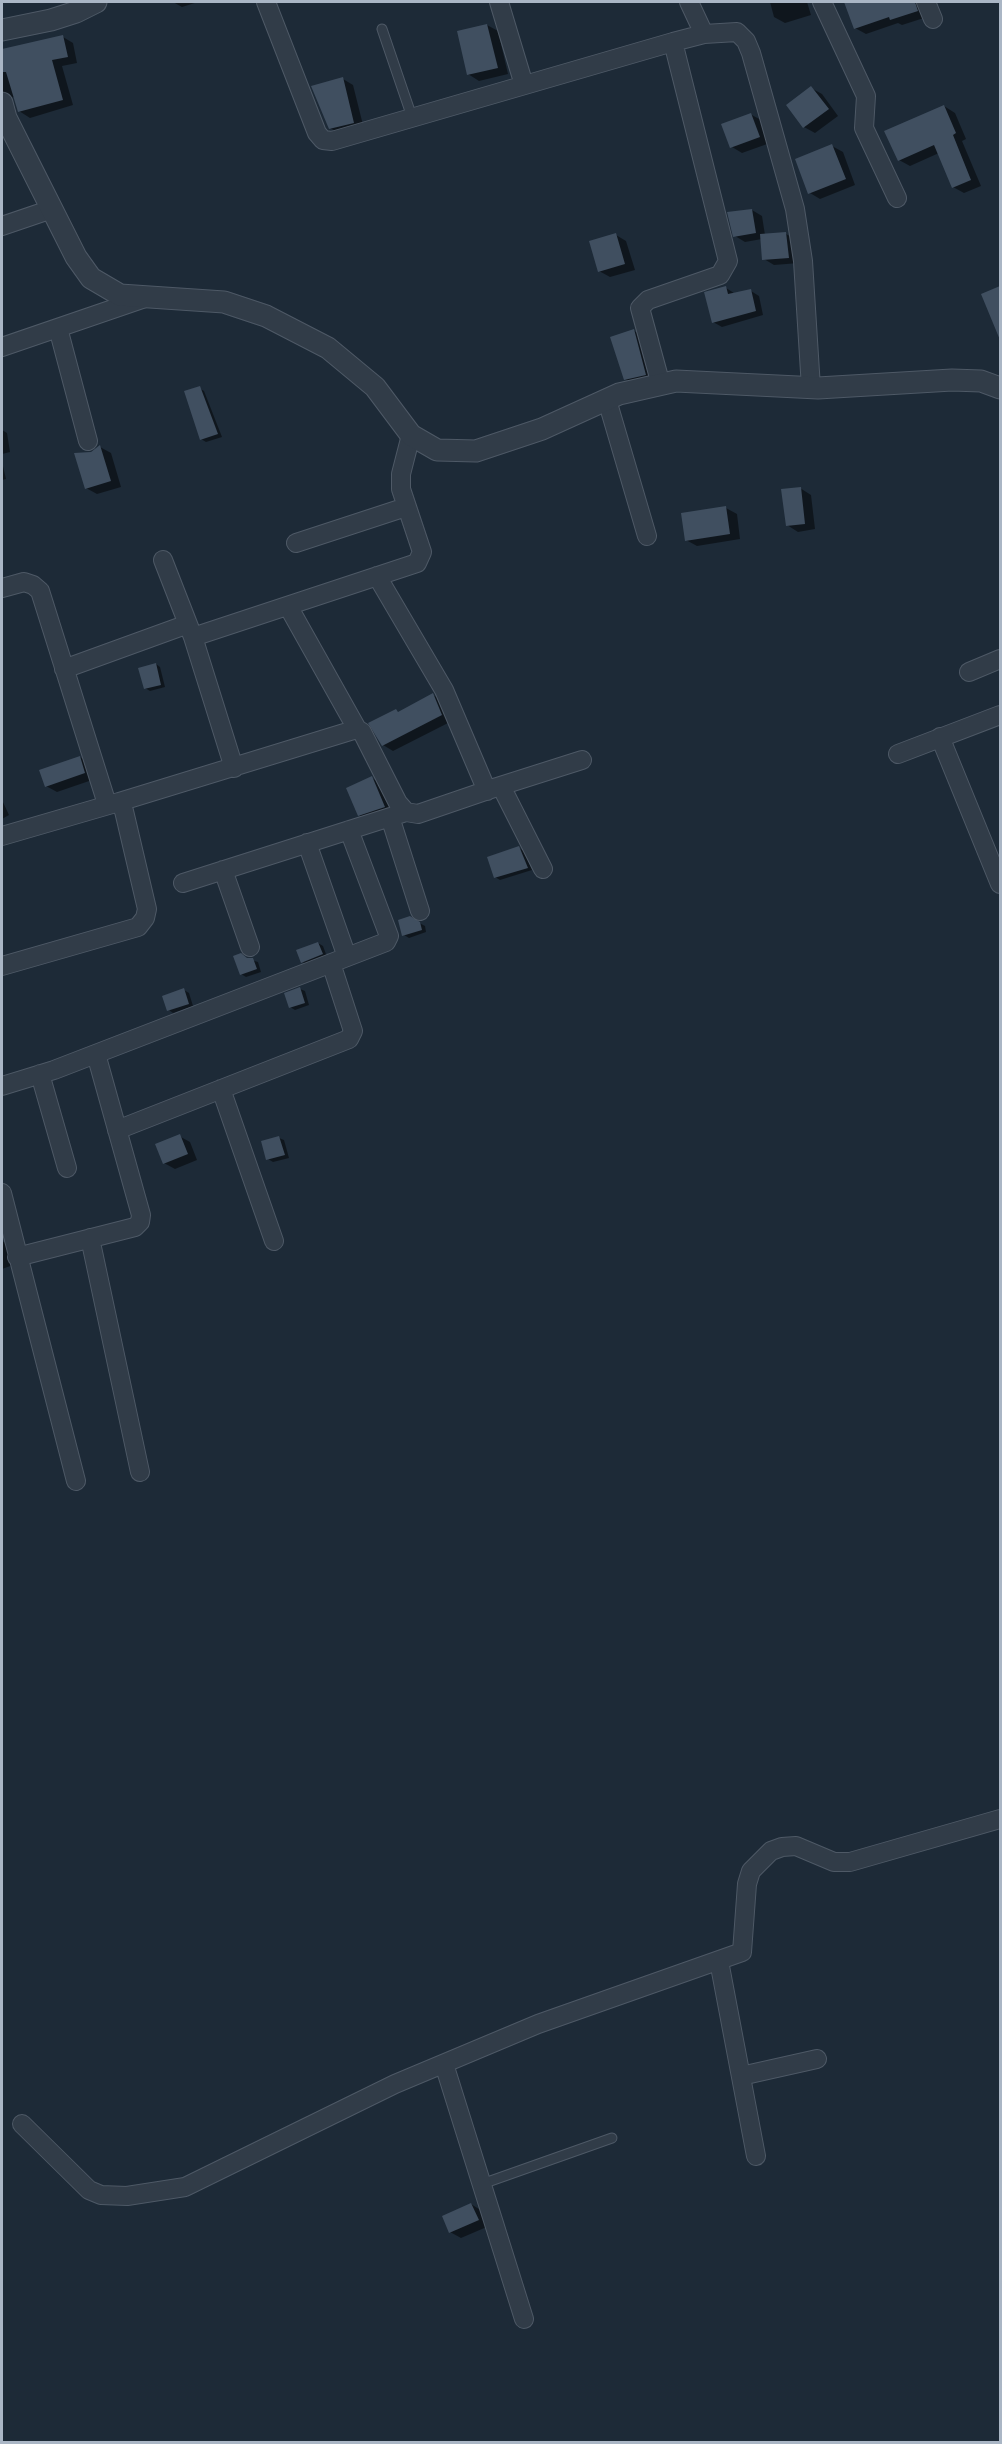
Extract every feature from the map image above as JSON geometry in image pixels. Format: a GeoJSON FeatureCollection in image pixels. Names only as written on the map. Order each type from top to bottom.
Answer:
{"type":"FeatureCollection","features":[{"type":"Feature","properties":{"kind":"street"},"geometry":{"type":"LineString","coordinates":[[2,30],[51,20],[76,12],[96,2]]}},
{"type":"Feature","properties":{"kind":"street"},"geometry":{"type":"LineString","coordinates":[[266,2],[317,133],[323,140],[332,141],[673,42],[704,34],[737,32],[746,41],[751,53],[795,209],[803,261],[811,388]]}},
{"type":"Feature","properties":{"kind":"street"},"geometry":{"type":"LineString","coordinates":[[499,2],[524,85]]}},
{"type":"Feature","properties":{"kind":"street"},"geometry":{"type":"LineString","coordinates":[[689,2],[704,34]]}},
{"type":"Feature","properties":{"kind":"street"},"geometry":{"type":"LineString","coordinates":[[822,2],[866,96],[864,128],[897,198]]}},
{"type":"Feature","properties":{"kind":"street"},"geometry":{"type":"LineString","coordinates":[[927,2],[933,19]]}},
{"type":"Feature","properties":{"kind":"street"},"geometry":{"type":"LineString","coordinates":[[661,385],[640,308],[648,300],[720,275],[728,261],[673,42]]}},
{"type":"Feature","properties":{"kind":"street"},"geometry":{"type":"LineString","coordinates":[[2,103],[6,118],[51,209],[76,257],[91,278],[120,295],[224,302],[266,316],[328,348],[375,387],[411,435],[437,450],[476,451],[542,429],[619,394],[676,381],[811,388],[994,381]]}},
{"type":"Feature","properties":{"kind":"street"},"geometry":{"type":"LineString","coordinates":[[2,226],[51,209]]}},
{"type":"Feature","properties":{"kind":"street"},"geometry":{"type":"LineString","coordinates":[[2,347],[148,297]]}},
{"type":"Feature","properties":{"kind":"street"},"geometry":{"type":"LineString","coordinates":[[58,328],[88,441]]}},
{"type":"Feature","properties":{"kind":"street"},"geometry":{"type":"LineString","coordinates":[[608,400],[647,536]]}},
{"type":"Feature","properties":{"kind":"street"},"geometry":{"type":"LineString","coordinates":[[64,669],[190,631],[288,606],[417,563],[422,552],[406,507],[401,474],[411,435]]}},
{"type":"Feature","properties":{"kind":"street"},"geometry":{"type":"LineString","coordinates":[[297,543],[406,507]]}},
{"type":"Feature","properties":{"kind":"street"},"geometry":{"type":"LineString","coordinates":[[163,560],[190,631],[234,768]]}},
{"type":"Feature","properties":{"kind":"street"},"geometry":{"type":"LineString","coordinates":[[377,576],[444,690],[492,789],[508,796],[543,869]]}},
{"type":"Feature","properties":{"kind":"street"},"geometry":{"type":"LineString","coordinates":[[2,588],[24,582],[40,591],[64,669],[113,803],[124,811],[147,909],[145,918],[138,927],[2,966]]}},
{"type":"Feature","properties":{"kind":"street"},"geometry":{"type":"LineString","coordinates":[[288,606],[357,729],[362,732],[398,803],[398,815],[420,911]]}},
{"type":"Feature","properties":{"kind":"street"},"geometry":{"type":"LineString","coordinates":[[969,672],[1000,659]]}},
{"type":"Feature","properties":{"kind":"street"},"geometry":{"type":"LineString","coordinates":[[898,754],[1000,715]]}},
{"type":"Feature","properties":{"kind":"street"},"geometry":{"type":"LineString","coordinates":[[2,836],[234,768],[357,729]]}},
{"type":"Feature","properties":{"kind":"street"},"geometry":{"type":"LineString","coordinates":[[940,737],[1000,884]]}},
{"type":"Feature","properties":{"kind":"street"},"geometry":{"type":"LineString","coordinates":[[183,882],[398,815],[418,814],[582,760]]}},
{"type":"Feature","properties":{"kind":"street"},"geometry":{"type":"LineString","coordinates":[[2,1086],[96,1054],[386,942],[389,936],[349,830]]}},
{"type":"Feature","properties":{"kind":"street"},"geometry":{"type":"LineString","coordinates":[[117,1130],[352,1036],[339,960],[307,843]]}},
{"type":"Feature","properties":{"kind":"street"},"geometry":{"type":"LineString","coordinates":[[223,870],[250,947]]}},
{"type":"Feature","properties":{"kind":"street"},"geometry":{"type":"LineString","coordinates":[[17,1257],[135,1227],[140,1222],[141,1215],[96,1054]]}},
{"type":"Feature","properties":{"kind":"street"},"geometry":{"type":"LineString","coordinates":[[40,1074],[67,1168]]}},
{"type":"Feature","properties":{"kind":"street"},"geometry":{"type":"LineString","coordinates":[[221,1089],[274,1241]]}},
{"type":"Feature","properties":{"kind":"street"},"geometry":{"type":"LineString","coordinates":[[2,1193],[76,1481]]}},
{"type":"Feature","properties":{"kind":"street"},"geometry":{"type":"LineString","coordinates":[[90,1238],[140,1473]]}},
{"type":"Feature","properties":{"kind":"street"},"geometry":{"type":"LineString","coordinates":[[22,2124],[89,2190],[101,2195],[127,2196],[199,2182],[395,2084],[538,2024],[742,1952],[745,1946],[747,1884],[751,1871],[771,1851],[782,1846],[795,1846],[834,1862],[850,1862],[1000,1820]]}},
{"type":"Feature","properties":{"kind":"street"},"geometry":{"type":"LineString","coordinates":[[719,1961],[756,2156]]}},
{"type":"Feature","properties":{"kind":"street"},"geometry":{"type":"LineString","coordinates":[[741,2076],[817,2059]]}},
{"type":"Feature","properties":{"kind":"street"},"geometry":{"type":"LineString","coordinates":[[444,2064],[524,2319]]}},
{"type":"Feature","properties":{"kind":"lane"},"geometry":{"type":"LineString","coordinates":[[382,29],[412,117]]}},
{"type":"Feature","properties":{"kind":"lane"},"geometry":{"type":"LineString","coordinates":[[482,2184],[612,2139]]}},
{"type":"Feature","properties":{"kind":"building"},"geometry":{"type":"Polygon","coordinates":[[[844,2],[915,2],[918,11],[890,20],[889,17],[854,29],[844,2]]]}},
{"type":"Feature","properties":{"kind":"building"},"geometry":{"type":"Polygon","coordinates":[[[487,24],[498,68],[467,75],[457,31],[487,24]]]}},
{"type":"Feature","properties":{"kind":"building"},"geometry":{"type":"Polygon","coordinates":[[[63,35],[68,57],[52,60],[63,100],[18,112],[6,72],[2,72],[2,49],[63,35]]]}},
{"type":"Feature","properties":{"kind":"building"},"geometry":{"type":"Polygon","coordinates":[[[343,77],[354,123],[329,129],[311,86],[343,77]]]}},
{"type":"Feature","properties":{"kind":"building"},"geometry":{"type":"Polygon","coordinates":[[[811,86],[829,109],[803,128],[786,105],[811,86]]]}},
{"type":"Feature","properties":{"kind":"building"},"geometry":{"type":"Polygon","coordinates":[[[944,105],[956,133],[953,135],[971,180],[952,188],[934,145],[898,161],[884,131],[944,105]]]}},
{"type":"Feature","properties":{"kind":"building"},"geometry":{"type":"Polygon","coordinates":[[[751,113],[760,137],[730,148],[721,124],[751,113]]]}},
{"type":"Feature","properties":{"kind":"building"},"geometry":{"type":"Polygon","coordinates":[[[832,144],[846,179],[808,194],[795,159],[832,144]]]}},
{"type":"Feature","properties":{"kind":"building"},"geometry":{"type":"Polygon","coordinates":[[[752,209],[756,233],[733,237],[727,212],[752,209]]]}},
{"type":"Feature","properties":{"kind":"building"},"geometry":{"type":"Polygon","coordinates":[[[786,232],[789,258],[762,260],[760,234],[786,232]]]}},
{"type":"Feature","properties":{"kind":"building"},"geometry":{"type":"Polygon","coordinates":[[[616,233],[625,264],[598,272],[589,241],[616,233]]]}},
{"type":"Feature","properties":{"kind":"building"},"geometry":{"type":"Polygon","coordinates":[[[726,286],[728,294],[751,289],[756,311],[712,323],[704,292],[726,286]]]}},
{"type":"Feature","properties":{"kind":"building"},"geometry":{"type":"Polygon","coordinates":[[[1000,286],[1000,340],[981,294],[1000,286]]]}},
{"type":"Feature","properties":{"kind":"building"},"geometry":{"type":"Polygon","coordinates":[[[634,329],[646,375],[624,380],[610,337],[634,329]]]}},
{"type":"Feature","properties":{"kind":"building"},"geometry":{"type":"Polygon","coordinates":[[[200,386],[218,434],[200,440],[184,391],[200,386]]]}},
{"type":"Feature","properties":{"kind":"building"},"geometry":{"type":"Polygon","coordinates":[[[100,445],[111,481],[85,489],[74,453],[91,452],[100,445]]]}},
{"type":"Feature","properties":{"kind":"building"},"geometry":{"type":"Polygon","coordinates":[[[801,487],[805,524],[786,526],[781,489],[801,487]]]}},
{"type":"Feature","properties":{"kind":"building"},"geometry":{"type":"Polygon","coordinates":[[[726,506],[730,534],[685,541],[681,513],[726,506]]]}},
{"type":"Feature","properties":{"kind":"building"},"geometry":{"type":"Polygon","coordinates":[[[156,663],[161,685],[144,689],[138,668],[156,663]]]}},
{"type":"Feature","properties":{"kind":"building"},"geometry":{"type":"Polygon","coordinates":[[[433,693],[442,715],[382,746],[368,723],[396,709],[398,712],[433,693]]]}},
{"type":"Feature","properties":{"kind":"building"},"geometry":{"type":"Polygon","coordinates":[[[80,756],[85,773],[45,787],[39,770],[80,756]]]}},
{"type":"Feature","properties":{"kind":"building"},"geometry":{"type":"Polygon","coordinates":[[[372,776],[385,807],[358,816],[346,788],[372,776]]]}},
{"type":"Feature","properties":{"kind":"building"},"geometry":{"type":"Polygon","coordinates":[[[519,846],[528,868],[494,878],[487,857],[519,846]]]}},
{"type":"Feature","properties":{"kind":"building"},"geometry":{"type":"Polygon","coordinates":[[[410,916],[420,922],[422,930],[402,936],[398,920],[410,916]]]}},
{"type":"Feature","properties":{"kind":"building"},"geometry":{"type":"Polygon","coordinates":[[[318,942],[323,954],[301,963],[296,950],[318,942]]]}},
{"type":"Feature","properties":{"kind":"building"},"geometry":{"type":"Polygon","coordinates":[[[241,953],[247,958],[253,958],[257,969],[240,975],[233,956],[241,953]]]}},
{"type":"Feature","properties":{"kind":"building"},"geometry":{"type":"Polygon","coordinates":[[[300,987],[305,1003],[289,1008],[284,993],[300,987]]]}},
{"type":"Feature","properties":{"kind":"building"},"geometry":{"type":"Polygon","coordinates":[[[184,988],[189,1004],[167,1011],[162,996],[184,988]]]}},
{"type":"Feature","properties":{"kind":"building"},"geometry":{"type":"Polygon","coordinates":[[[180,1134],[188,1154],[163,1164],[155,1144],[180,1134]]]}},
{"type":"Feature","properties":{"kind":"building"},"geometry":{"type":"Polygon","coordinates":[[[279,1136],[285,1155],[266,1160],[261,1141],[279,1136]]]}},
{"type":"Feature","properties":{"kind":"building"},"geometry":{"type":"Polygon","coordinates":[[[471,2203],[479,2220],[449,2233],[442,2216],[471,2203]]]}}]}
